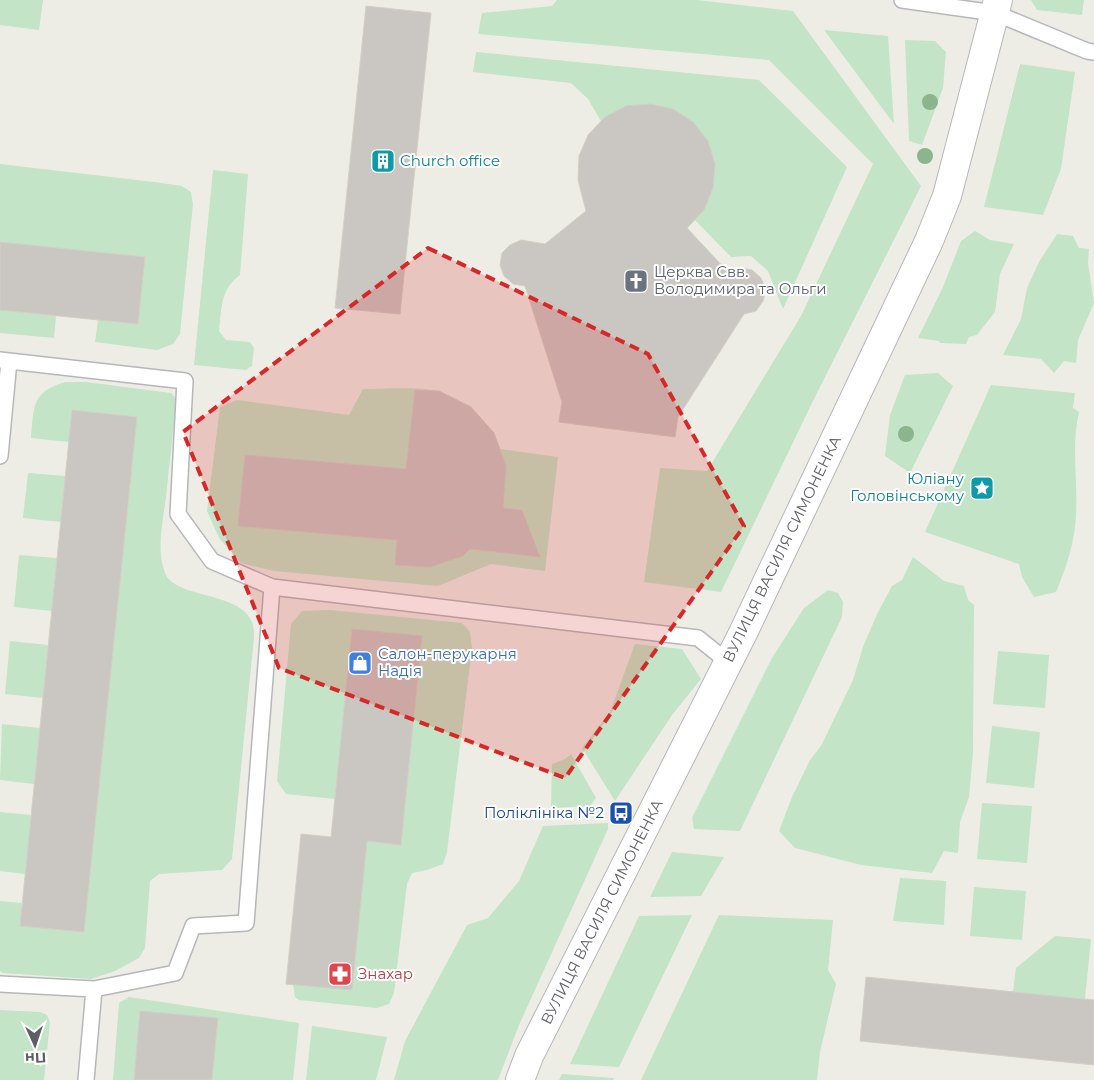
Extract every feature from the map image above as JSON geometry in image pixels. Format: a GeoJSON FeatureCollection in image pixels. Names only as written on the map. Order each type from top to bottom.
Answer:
{"type":"FeatureCollection","features":[{"type":"Feature","properties":{"kind":"street","name":"ВУЛИЦЯ ВАСИЛЯ СИМОНЕНКА"},"geometry":{"type":"LineString","coordinates":[[520,1080],[529,1056],[728,662],[929,240],[947,196],[996,6]]}},
{"type":"Feature","properties":{"kind":"lane"},"geometry":{"type":"LineString","coordinates":[[902,0],[996,6],[1087,51],[1094,52]]}},
{"type":"Feature","properties":{"kind":"lane"},"geometry":{"type":"LineString","coordinates":[[0,456],[5,361],[185,381],[178,514],[212,560],[272,587],[698,638],[728,662]]}},
{"type":"Feature","properties":{"kind":"lane"},"geometry":{"type":"LineString","coordinates":[[0,984],[94,989],[176,973],[192,926],[246,923],[272,587]]}},
{"type":"Feature","properties":{"kind":"lane"},"geometry":{"type":"LineString","coordinates":[[86,1080],[94,989]]}},
{"type":"Feature","properties":{"kind":"highlighted area"},"geometry":{"type":"Polygon","coordinates":[[[428,248],[648,354],[744,526],[565,778],[279,668],[183,432],[428,248]]]}},
{"type":"Feature","properties":{"kind":"green space"},"geometry":{"type":"Polygon","coordinates":[[[0,0],[43,0],[39,30],[0,25],[0,0]]]}},
{"type":"Feature","properties":{"kind":"green space"},"geometry":{"type":"Polygon","coordinates":[[[557,0],[697,0],[793,11],[921,186],[812,403],[721,592],[644,582],[660,468],[707,471],[801,316],[873,164],[769,60],[478,34],[482,13],[552,6],[557,0]]]}},
{"type":"Feature","properties":{"kind":"green space"},"geometry":{"type":"Polygon","coordinates":[[[1031,0],[1084,0],[1082,15],[1037,10],[1031,0]]]}},
{"type":"Feature","properties":{"kind":"green space"},"geometry":{"type":"Polygon","coordinates":[[[824,30],[888,36],[894,124],[824,30]]]}},
{"type":"Feature","properties":{"kind":"green space"},"geometry":{"type":"Polygon","coordinates":[[[905,40],[935,41],[946,52],[943,88],[922,145],[909,141],[905,40]]]}},
{"type":"Feature","properties":{"kind":"green space"},"geometry":{"type":"Polygon","coordinates":[[[476,52],[759,80],[847,167],[783,309],[768,271],[751,256],[731,257],[605,128],[588,99],[571,83],[473,72],[476,52]]]}},
{"type":"Feature","properties":{"kind":"green space"},"geometry":{"type":"Polygon","coordinates":[[[1020,64],[1075,72],[1061,169],[1043,215],[984,207],[1020,64]]]}},
{"type":"Feature","properties":{"kind":"green space"},"geometry":{"type":"Polygon","coordinates":[[[0,164],[182,186],[191,192],[193,204],[180,334],[173,344],[157,350],[95,342],[98,320],[138,324],[145,257],[0,242],[0,164]]]}},
{"type":"Feature","properties":{"kind":"green space"},"geometry":{"type":"Polygon","coordinates":[[[213,170],[248,174],[240,275],[233,281],[225,293],[219,331],[226,340],[250,342],[254,348],[252,366],[246,370],[194,365],[213,170]]]}},
{"type":"Feature","properties":{"kind":"green space"},"geometry":{"type":"Polygon","coordinates":[[[975,231],[990,240],[1014,244],[1000,274],[995,312],[977,335],[969,337],[966,344],[940,343],[939,341],[918,338],[943,287],[961,241],[975,231]]]}},
{"type":"Feature","properties":{"kind":"green space"},"geometry":{"type":"Polygon","coordinates":[[[1057,234],[1073,236],[1079,248],[1089,249],[1088,263],[1094,303],[1078,340],[1076,363],[1064,361],[1054,373],[1041,359],[1003,355],[1021,319],[1027,288],[1039,262],[1057,234]]]}},
{"type":"Feature","properties":{"kind":"green space"},"geometry":{"type":"Polygon","coordinates":[[[0,310],[56,316],[54,338],[0,333],[0,310]]]}},
{"type":"Feature","properties":{"kind":"green space"},"geometry":{"type":"Polygon","coordinates":[[[938,373],[953,386],[910,473],[885,456],[890,415],[905,375],[938,373]]]}},
{"type":"Feature","properties":{"kind":"green space"},"geometry":{"type":"Polygon","coordinates":[[[65,382],[86,382],[171,393],[176,398],[161,535],[161,555],[165,573],[171,581],[181,587],[235,605],[245,612],[252,622],[254,632],[232,859],[222,870],[159,874],[150,881],[145,948],[139,958],[115,971],[91,979],[3,973],[0,971],[0,901],[22,903],[20,926],[84,932],[137,417],[73,410],[69,442],[31,438],[36,402],[46,391],[65,382]]]}},
{"type":"Feature","properties":{"kind":"green space"},"geometry":{"type":"Polygon","coordinates":[[[991,385],[1075,393],[1073,408],[1079,412],[1075,438],[1075,525],[1069,555],[1056,592],[1034,597],[1022,577],[1019,564],[925,532],[991,385]]]}},
{"type":"Feature","properties":{"kind":"green space"},"geometry":{"type":"Polygon","coordinates":[[[414,388],[440,392],[460,401],[477,414],[496,439],[500,449],[558,457],[545,571],[491,564],[438,586],[274,571],[241,563],[219,538],[207,511],[220,407],[237,400],[349,415],[363,389],[414,388]]]}},
{"type":"Feature","properties":{"kind":"green space"},"geometry":{"type":"Polygon","coordinates":[[[28,473],[66,476],[61,522],[23,518],[28,473]]]}},
{"type":"Feature","properties":{"kind":"green space"},"geometry":{"type":"Polygon","coordinates":[[[19,555],[57,558],[52,611],[14,607],[19,555]]]}},
{"type":"Feature","properties":{"kind":"green space"},"geometry":{"type":"Polygon","coordinates":[[[913,557],[944,581],[964,586],[968,600],[974,605],[973,752],[969,797],[960,822],[958,853],[944,851],[932,873],[861,865],[795,848],[779,831],[792,797],[810,760],[821,746],[853,680],[863,647],[877,614],[892,586],[902,580],[913,557]]]}},
{"type":"Feature","properties":{"kind":"green space"},"geometry":{"type":"Polygon","coordinates":[[[828,590],[838,593],[843,602],[842,617],[740,831],[694,829],[692,818],[772,658],[804,608],[828,590]]]}},
{"type":"Feature","properties":{"kind":"green space"},"geometry":{"type":"Polygon","coordinates":[[[330,610],[462,623],[470,632],[472,648],[447,852],[443,864],[412,873],[407,884],[394,993],[389,1004],[377,1008],[299,1000],[295,997],[293,984],[352,989],[367,841],[401,845],[422,636],[352,629],[335,799],[286,794],[277,781],[291,624],[302,611],[330,610]]]}},
{"type":"Feature","properties":{"kind":"green space"},"geometry":{"type":"Polygon","coordinates":[[[10,641],[48,645],[43,698],[5,694],[10,641]]]}},
{"type":"Feature","properties":{"kind":"green space"},"geometry":{"type":"Polygon","coordinates":[[[635,644],[682,649],[701,679],[672,715],[615,801],[582,748],[610,712],[635,644]]]}},
{"type":"Feature","properties":{"kind":"green space"},"geometry":{"type":"Polygon","coordinates":[[[998,651],[1049,655],[1045,708],[993,704],[998,651]]]}},
{"type":"Feature","properties":{"kind":"green space"},"geometry":{"type":"Polygon","coordinates":[[[2,724],[40,728],[34,784],[0,780],[2,724]]]}},
{"type":"Feature","properties":{"kind":"green space"},"geometry":{"type":"Polygon","coordinates":[[[992,726],[1040,732],[1034,788],[986,783],[992,726]]]}},
{"type":"Feature","properties":{"kind":"green space"},"geometry":{"type":"Polygon","coordinates":[[[571,754],[596,798],[590,806],[551,808],[552,764],[565,759],[571,754]]]}},
{"type":"Feature","properties":{"kind":"green space"},"geometry":{"type":"Polygon","coordinates":[[[982,803],[1032,806],[1027,863],[977,859],[982,803]]]}},
{"type":"Feature","properties":{"kind":"green space"},"geometry":{"type":"Polygon","coordinates":[[[0,812],[31,815],[25,874],[0,871],[0,812]]]}},
{"type":"Feature","properties":{"kind":"green space"},"geometry":{"type":"Polygon","coordinates":[[[608,823],[608,829],[519,1025],[498,1080],[394,1080],[405,1041],[467,925],[488,918],[519,881],[543,826],[608,823]]]}},
{"type":"Feature","properties":{"kind":"green space"},"geometry":{"type":"Polygon","coordinates":[[[672,852],[724,857],[701,896],[650,897],[672,852]]]}},
{"type":"Feature","properties":{"kind":"green space"},"geometry":{"type":"Polygon","coordinates":[[[900,878],[946,881],[944,925],[893,921],[900,878]]]}},
{"type":"Feature","properties":{"kind":"green space"},"geometry":{"type":"Polygon","coordinates":[[[974,887],[1026,891],[1022,940],[970,936],[974,887]]]}},
{"type":"Feature","properties":{"kind":"green space"},"geometry":{"type":"Polygon","coordinates":[[[692,915],[619,1067],[570,1064],[639,916],[692,915]]]}},
{"type":"Feature","properties":{"kind":"green space"},"geometry":{"type":"Polygon","coordinates":[[[719,915],[833,920],[828,970],[836,984],[820,1052],[817,1080],[641,1080],[719,915]]]}},
{"type":"Feature","properties":{"kind":"green space"},"geometry":{"type":"Polygon","coordinates":[[[1055,936],[1091,939],[1085,999],[1013,992],[1016,968],[1055,936]]]}},
{"type":"Feature","properties":{"kind":"green space"},"geometry":{"type":"Polygon","coordinates":[[[129,997],[299,1023],[293,1080],[212,1080],[218,1018],[134,1080],[113,1080],[119,1003],[129,997]]]}},
{"type":"Feature","properties":{"kind":"green space"},"geometry":{"type":"Polygon","coordinates":[[[0,1010],[40,1012],[47,1015],[50,1022],[44,1080],[0,1080],[0,1010]]]}},
{"type":"Feature","properties":{"kind":"green space"},"geometry":{"type":"Polygon","coordinates":[[[312,1026],[387,1037],[376,1080],[306,1080],[312,1026]]]}},
{"type":"Feature","properties":{"kind":"green space"},"geometry":{"type":"Polygon","coordinates":[[[562,1074],[614,1078],[613,1080],[559,1080],[562,1074]]]}},
{"type":"Feature","properties":{"kind":"building","name":"Church office"},"geometry":{"type":"Polygon","coordinates":[[[366,6],[431,13],[400,314],[335,308],[366,6]]]}},
{"type":"Feature","properties":{"kind":"building","name":"Церква Свв. Володимира та Ольги"},"geometry":{"type":"Polygon","coordinates":[[[650,104],[673,109],[693,122],[708,141],[715,164],[713,188],[704,210],[687,228],[729,273],[740,268],[752,270],[761,278],[766,290],[763,301],[756,311],[744,314],[678,417],[675,437],[559,422],[562,402],[525,286],[513,284],[504,276],[500,265],[502,253],[510,245],[521,240],[545,244],[586,211],[578,180],[579,156],[588,135],[605,117],[626,106],[650,104]]]}},
{"type":"Feature","properties":{"kind":"building"},"geometry":{"type":"Polygon","coordinates":[[[0,242],[145,257],[138,324],[0,310],[0,242]]]}},
{"type":"Feature","properties":{"kind":"building"},"geometry":{"type":"Polygon","coordinates":[[[415,390],[439,391],[471,407],[494,433],[506,466],[503,508],[522,510],[540,557],[470,549],[463,556],[430,567],[395,565],[397,540],[238,526],[245,455],[406,469],[415,390]]]}},
{"type":"Feature","properties":{"kind":"building"},"geometry":{"type":"Polygon","coordinates":[[[72,410],[137,417],[84,932],[20,926],[72,410]]]}},
{"type":"Feature","properties":{"kind":"building"},"geometry":{"type":"Polygon","coordinates":[[[352,629],[422,636],[401,845],[367,841],[352,990],[286,984],[301,834],[331,837],[352,629]]]}},
{"type":"Feature","properties":{"kind":"building"},"geometry":{"type":"Polygon","coordinates":[[[866,977],[1094,1000],[1094,1065],[860,1041],[866,977]]]}},
{"type":"Feature","properties":{"kind":"building"},"geometry":{"type":"Polygon","coordinates":[[[140,1011],[218,1018],[212,1080],[134,1080],[140,1011]]]}},
{"type":"Feature","properties":{"kind":"place","name":"Church office"},"geometry":{"type":"Point","coordinates":[383,161]}},
{"type":"Feature","properties":{"kind":"place","name":"Церква Свв. Володимира та Ольги"},"geometry":{"type":"Point","coordinates":[636,281]}},
{"type":"Feature","properties":{"kind":"place","name":"Юліану Головінському"},"geometry":{"type":"Point","coordinates":[982,488]}},
{"type":"Feature","properties":{"kind":"place","name":"Салон-перукарня Надія"},"geometry":{"type":"Point","coordinates":[360,663]}},
{"type":"Feature","properties":{"kind":"place","name":"Поліклініка №2"},"geometry":{"type":"Point","coordinates":[621,813]}},
{"type":"Feature","properties":{"kind":"place","name":"Знахар"},"geometry":{"type":"Point","coordinates":[340,974]}}]}
